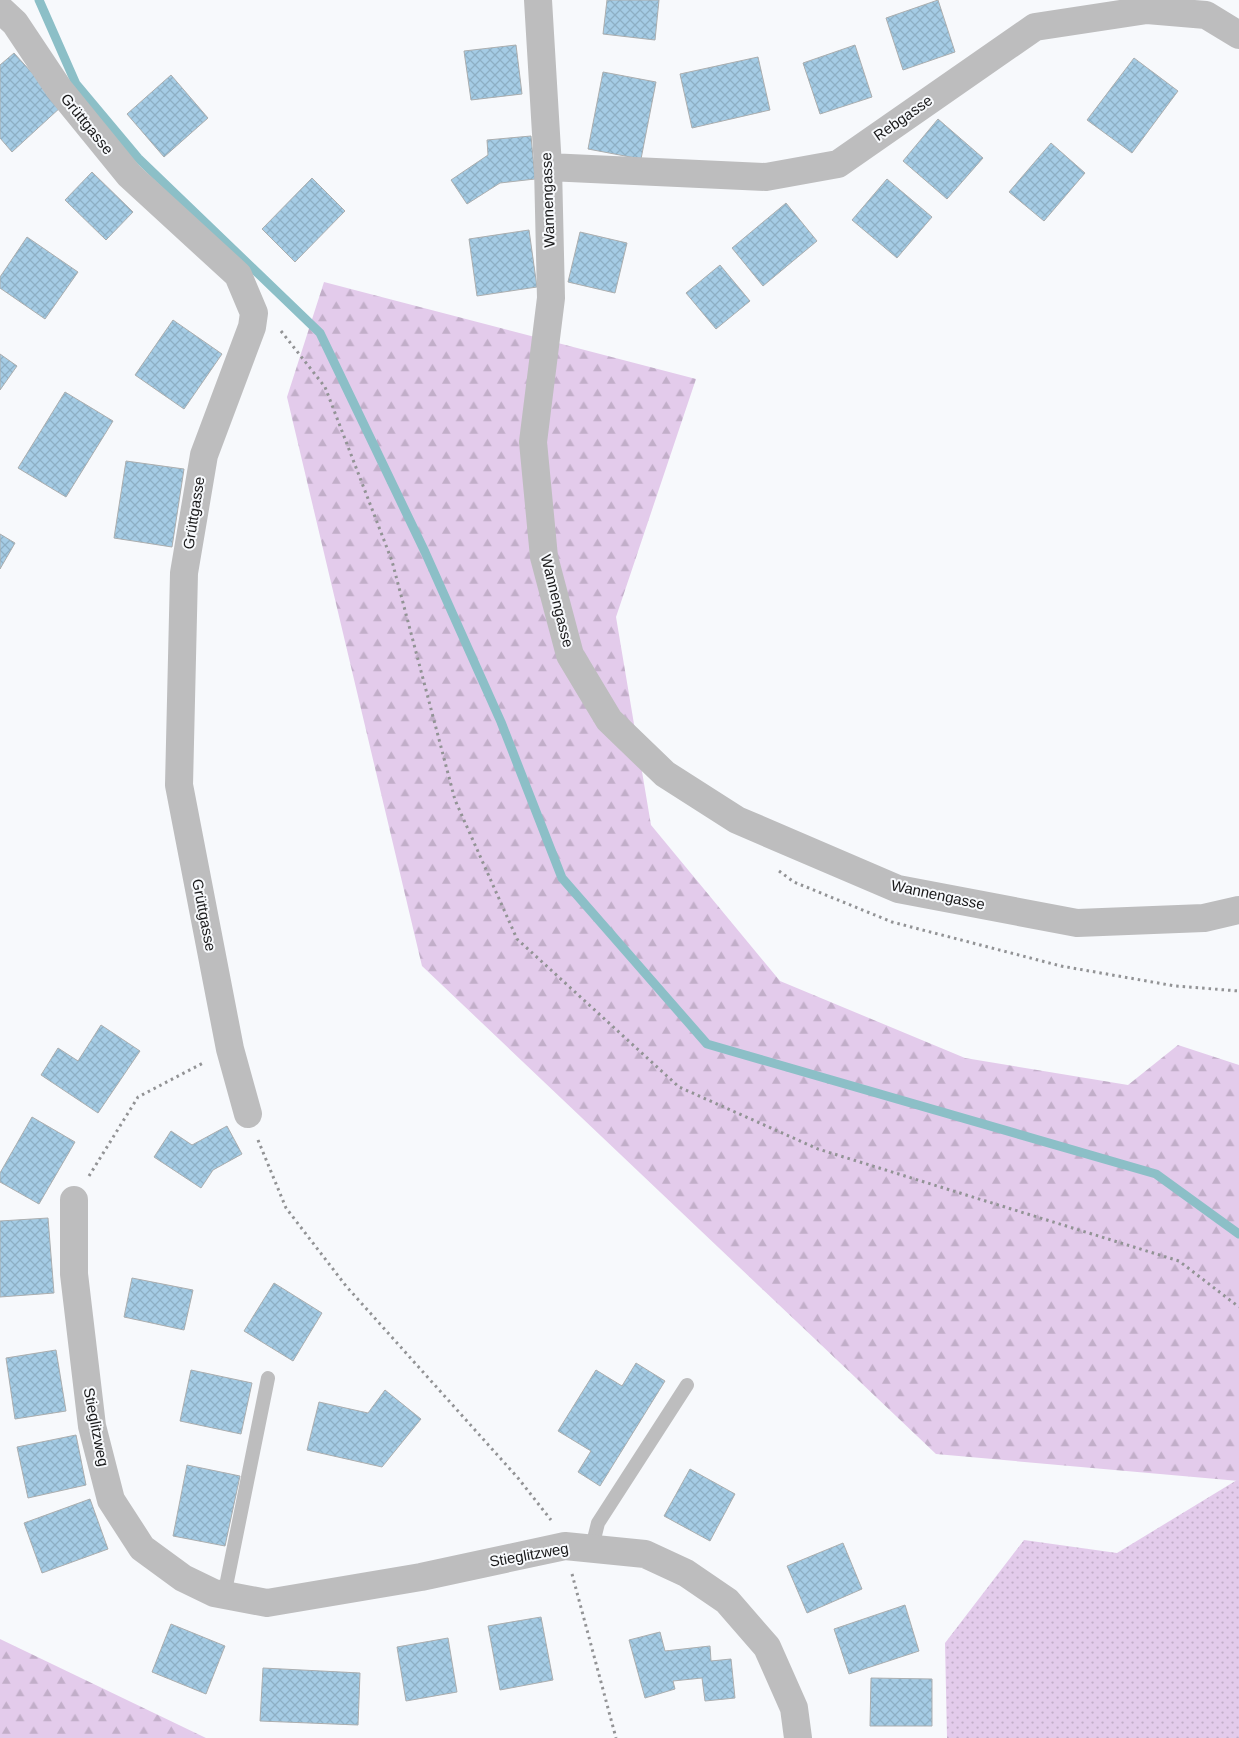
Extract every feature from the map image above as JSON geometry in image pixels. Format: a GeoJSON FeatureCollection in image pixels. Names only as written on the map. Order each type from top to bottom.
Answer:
{"type":"FeatureCollection","features":[{"type":"Feature","properties":{"kind":"street","name":"Wannengasse"},"geometry":{"type":"LineString","coordinates":[[538,0],[548,168],[550,298],[533,442],[544,557],[570,655],[609,720],[665,774],[737,820],[898,889],[1077,923],[1204,918],[1239,910]]}},
{"type":"Feature","properties":{"kind":"street","name":"Grüttgasse"},"geometry":{"type":"LineString","coordinates":[[0,9],[15,24],[59,89],[129,175],[238,274],[254,313],[252,327],[204,455],[184,573],[179,786],[230,1049],[248,1114]]}},
{"type":"Feature","properties":{"kind":"street","name":"Rebgasse"},"geometry":{"type":"LineString","coordinates":[[548,168],[766,177],[838,164],[1035,28],[1146,10],[1206,15],[1239,35]]}},
{"type":"Feature","properties":{"kind":"street","name":"Stieglitzweg"},"geometry":{"type":"LineString","coordinates":[[74,1200],[74,1274],[91,1416],[111,1500],[142,1548],[183,1578],[224,1596],[267,1603],[422,1577],[565,1546],[592,1547],[645,1554],[686,1573],[727,1601],[768,1647],[794,1708],[798,1738]]}},
{"type":"Feature","properties":{"kind":"lane"},"geometry":{"type":"LineString","coordinates":[[224,1596],[268,1378]]}},
{"type":"Feature","properties":{"kind":"lane"},"geometry":{"type":"LineString","coordinates":[[592,1547],[598,1523],[687,1385]]}},
{"type":"Feature","properties":{"kind":"path"},"geometry":{"type":"LineString","coordinates":[[254,313],[268,314],[325,387],[392,561],[455,800],[517,939],[679,1087],[818,1148],[1179,1261],[1239,1307]]}},
{"type":"Feature","properties":{"kind":"path"},"geometry":{"type":"LineString","coordinates":[[74,1200],[138,1097],[230,1049]]}},
{"type":"Feature","properties":{"kind":"path"},"geometry":{"type":"LineString","coordinates":[[248,1114],[286,1208],[346,1286],[518,1478],[548,1515],[565,1546],[616,1738]]}},
{"type":"Feature","properties":{"kind":"green space"},"geometry":{"type":"Polygon","coordinates":[[[324,282],[696,379],[616,617],[651,825],[780,981],[965,1058],[1128,1085],[1178,1045],[1239,1065],[1239,1481],[936,1454],[422,966],[287,397],[324,282]]]}},
{"type":"Feature","properties":{"kind":"green space"},"geometry":{"type":"Polygon","coordinates":[[[1237,1480],[1239,1481],[1239,1738],[947,1738],[945,1643],[1024,1540],[1117,1553],[1237,1480]]]}},
{"type":"Feature","properties":{"kind":"green space"},"geometry":{"type":"Polygon","coordinates":[[[0,1639],[206,1738],[0,1738],[0,1639]]]}},
{"type":"Feature","properties":{"kind":"building"},"geometry":{"type":"Polygon","coordinates":[[[607,0],[659,0],[655,40],[603,34],[607,0]]]}},
{"type":"Feature","properties":{"kind":"building"},"geometry":{"type":"Polygon","coordinates":[[[938,0],[955,52],[903,70],[886,18],[938,0]]]}},
{"type":"Feature","properties":{"kind":"building"},"geometry":{"type":"Polygon","coordinates":[[[516,45],[522,94],[471,100],[464,51],[516,45]]]}},
{"type":"Feature","properties":{"kind":"building"},"geometry":{"type":"Polygon","coordinates":[[[855,45],[872,97],[820,114],[803,63],[855,45]]]}},
{"type":"Feature","properties":{"kind":"building"},"geometry":{"type":"Polygon","coordinates":[[[14,53],[62,106],[12,152],[0,138],[0,65],[14,53]]]}},
{"type":"Feature","properties":{"kind":"building"},"geometry":{"type":"Polygon","coordinates":[[[758,57],[770,110],[692,128],[680,74],[758,57]]]}},
{"type":"Feature","properties":{"kind":"building"},"geometry":{"type":"Polygon","coordinates":[[[1134,58],[1178,91],[1132,153],[1087,120],[1134,58]]]}},
{"type":"Feature","properties":{"kind":"building"},"geometry":{"type":"Polygon","coordinates":[[[603,72],[656,82],[641,159],[588,149],[603,72]]]}},
{"type":"Feature","properties":{"kind":"building"},"geometry":{"type":"Polygon","coordinates":[[[171,75],[208,118],[164,157],[127,114],[171,75]]]}},
{"type":"Feature","properties":{"kind":"building"},"geometry":{"type":"Polygon","coordinates":[[[938,119],[983,158],[947,199],[903,161],[938,119]]]}},
{"type":"Feature","properties":{"kind":"building"},"geometry":{"type":"Polygon","coordinates":[[[531,136],[535,179],[500,183],[467,204],[451,180],[488,155],[487,140],[531,136]]]}},
{"type":"Feature","properties":{"kind":"building"},"geometry":{"type":"Polygon","coordinates":[[[1051,143],[1085,173],[1044,221],[1009,192],[1051,143]]]}},
{"type":"Feature","properties":{"kind":"building"},"geometry":{"type":"Polygon","coordinates":[[[92,172],[133,212],[106,240],[65,200],[92,172]]]}},
{"type":"Feature","properties":{"kind":"building"},"geometry":{"type":"Polygon","coordinates":[[[312,178],[345,211],[295,262],[262,229],[312,178]]]}},
{"type":"Feature","properties":{"kind":"building"},"geometry":{"type":"Polygon","coordinates":[[[887,179],[932,217],[897,258],[852,220],[887,179]]]}},
{"type":"Feature","properties":{"kind":"building"},"geometry":{"type":"Polygon","coordinates":[[[786,203],[817,241],[763,286],[732,248],[786,203]]]}},
{"type":"Feature","properties":{"kind":"building"},"geometry":{"type":"Polygon","coordinates":[[[529,230],[537,287],[477,296],[469,239],[529,230]]]}},
{"type":"Feature","properties":{"kind":"building"},"geometry":{"type":"Polygon","coordinates":[[[580,232],[627,243],[615,293],[568,282],[580,232]]]}},
{"type":"Feature","properties":{"kind":"building"},"geometry":{"type":"Polygon","coordinates":[[[27,237],[78,272],[45,319],[0,288],[0,277],[27,237]]]}},
{"type":"Feature","properties":{"kind":"building"},"geometry":{"type":"Polygon","coordinates":[[[720,265],[750,301],[716,329],[686,293],[720,265]]]}},
{"type":"Feature","properties":{"kind":"building"},"geometry":{"type":"Polygon","coordinates":[[[173,320],[222,354],[184,409],[135,375],[173,320]]]}},
{"type":"Feature","properties":{"kind":"building"},"geometry":{"type":"Polygon","coordinates":[[[0,354],[17,366],[0,390],[0,354]]]}},
{"type":"Feature","properties":{"kind":"building"},"geometry":{"type":"Polygon","coordinates":[[[65,392],[113,421],[66,497],[18,468],[65,392]]]}},
{"type":"Feature","properties":{"kind":"building"},"geometry":{"type":"Polygon","coordinates":[[[126,461],[184,469],[172,547],[114,538],[126,461]]]}},
{"type":"Feature","properties":{"kind":"building"},"geometry":{"type":"Polygon","coordinates":[[[0,534],[15,543],[0,569],[0,534]]]}},
{"type":"Feature","properties":{"kind":"building"},"geometry":{"type":"Polygon","coordinates":[[[101,1025],[140,1051],[98,1113],[41,1075],[58,1048],[78,1061],[101,1025]]]}},
{"type":"Feature","properties":{"kind":"building"},"geometry":{"type":"Polygon","coordinates":[[[32,1117],[75,1142],[39,1204],[0,1182],[0,1173],[32,1117]]]}},
{"type":"Feature","properties":{"kind":"building"},"geometry":{"type":"Polygon","coordinates":[[[227,1126],[242,1154],[213,1170],[201,1188],[154,1157],[171,1131],[192,1145],[227,1126]]]}},
{"type":"Feature","properties":{"kind":"building"},"geometry":{"type":"Polygon","coordinates":[[[48,1218],[54,1293],[0,1297],[0,1221],[48,1218]]]}},
{"type":"Feature","properties":{"kind":"building"},"geometry":{"type":"Polygon","coordinates":[[[132,1278],[193,1290],[184,1330],[124,1317],[132,1278]]]}},
{"type":"Feature","properties":{"kind":"building"},"geometry":{"type":"Polygon","coordinates":[[[274,1283],[322,1313],[293,1361],[244,1331],[274,1283]]]}},
{"type":"Feature","properties":{"kind":"building"},"geometry":{"type":"Polygon","coordinates":[[[56,1350],[66,1411],[15,1419],[6,1358],[56,1350]]]}},
{"type":"Feature","properties":{"kind":"building"},"geometry":{"type":"Polygon","coordinates":[[[636,1363],[665,1381],[600,1486],[578,1472],[591,1451],[558,1431],[596,1370],[622,1386],[636,1363]]]}},
{"type":"Feature","properties":{"kind":"building"},"geometry":{"type":"Polygon","coordinates":[[[191,1370],[252,1383],[241,1434],[180,1421],[191,1370]]]}},
{"type":"Feature","properties":{"kind":"building"},"geometry":{"type":"Polygon","coordinates":[[[385,1390],[421,1419],[382,1467],[307,1450],[319,1402],[368,1413],[385,1390]]]}},
{"type":"Feature","properties":{"kind":"building"},"geometry":{"type":"Polygon","coordinates":[[[76,1435],[86,1485],[28,1498],[17,1447],[76,1435]]]}},
{"type":"Feature","properties":{"kind":"building"},"geometry":{"type":"Polygon","coordinates":[[[187,1465],[240,1476],[225,1546],[173,1536],[187,1465]]]}},
{"type":"Feature","properties":{"kind":"building"},"geometry":{"type":"Polygon","coordinates":[[[690,1469],[735,1494],[710,1541],[664,1516],[690,1469]]]}},
{"type":"Feature","properties":{"kind":"building"},"geometry":{"type":"Polygon","coordinates":[[[90,1499],[108,1549],[42,1573],[24,1523],[90,1499]]]}},
{"type":"Feature","properties":{"kind":"building"},"geometry":{"type":"Polygon","coordinates":[[[843,1543],[862,1589],[807,1613],[787,1566],[843,1543]]]}},
{"type":"Feature","properties":{"kind":"building"},"geometry":{"type":"Polygon","coordinates":[[[905,1605],[919,1651],[849,1674],[834,1629],[905,1605]]]}},
{"type":"Feature","properties":{"kind":"building"},"geometry":{"type":"Polygon","coordinates":[[[541,1617],[553,1680],[500,1690],[488,1626],[541,1617]]]}},
{"type":"Feature","properties":{"kind":"building"},"geometry":{"type":"Polygon","coordinates":[[[171,1624],[225,1646],[206,1694],[152,1672],[171,1624]]]}},
{"type":"Feature","properties":{"kind":"building"},"geometry":{"type":"Polygon","coordinates":[[[660,1632],[665,1651],[710,1646],[711,1661],[731,1659],[735,1698],[705,1701],[702,1678],[673,1681],[675,1689],[645,1698],[629,1640],[660,1632]]]}},
{"type":"Feature","properties":{"kind":"building"},"geometry":{"type":"Polygon","coordinates":[[[448,1638],[457,1692],[406,1701],[397,1647],[448,1638]]]}},
{"type":"Feature","properties":{"kind":"building"},"geometry":{"type":"Polygon","coordinates":[[[263,1668],[360,1673],[358,1725],[260,1721],[263,1668]]]}},
{"type":"Feature","properties":{"kind":"building"},"geometry":{"type":"Polygon","coordinates":[[[871,1678],[932,1679],[932,1726],[870,1726],[871,1678]]]}},
{"type":"Feature","properties":{"kind":"waterway"},"geometry":{"type":"LineString","coordinates":[[39,0],[76,84],[138,158],[320,333],[425,552],[501,722],[562,878],[707,1044],[1156,1174],[1239,1234]]}}]}
